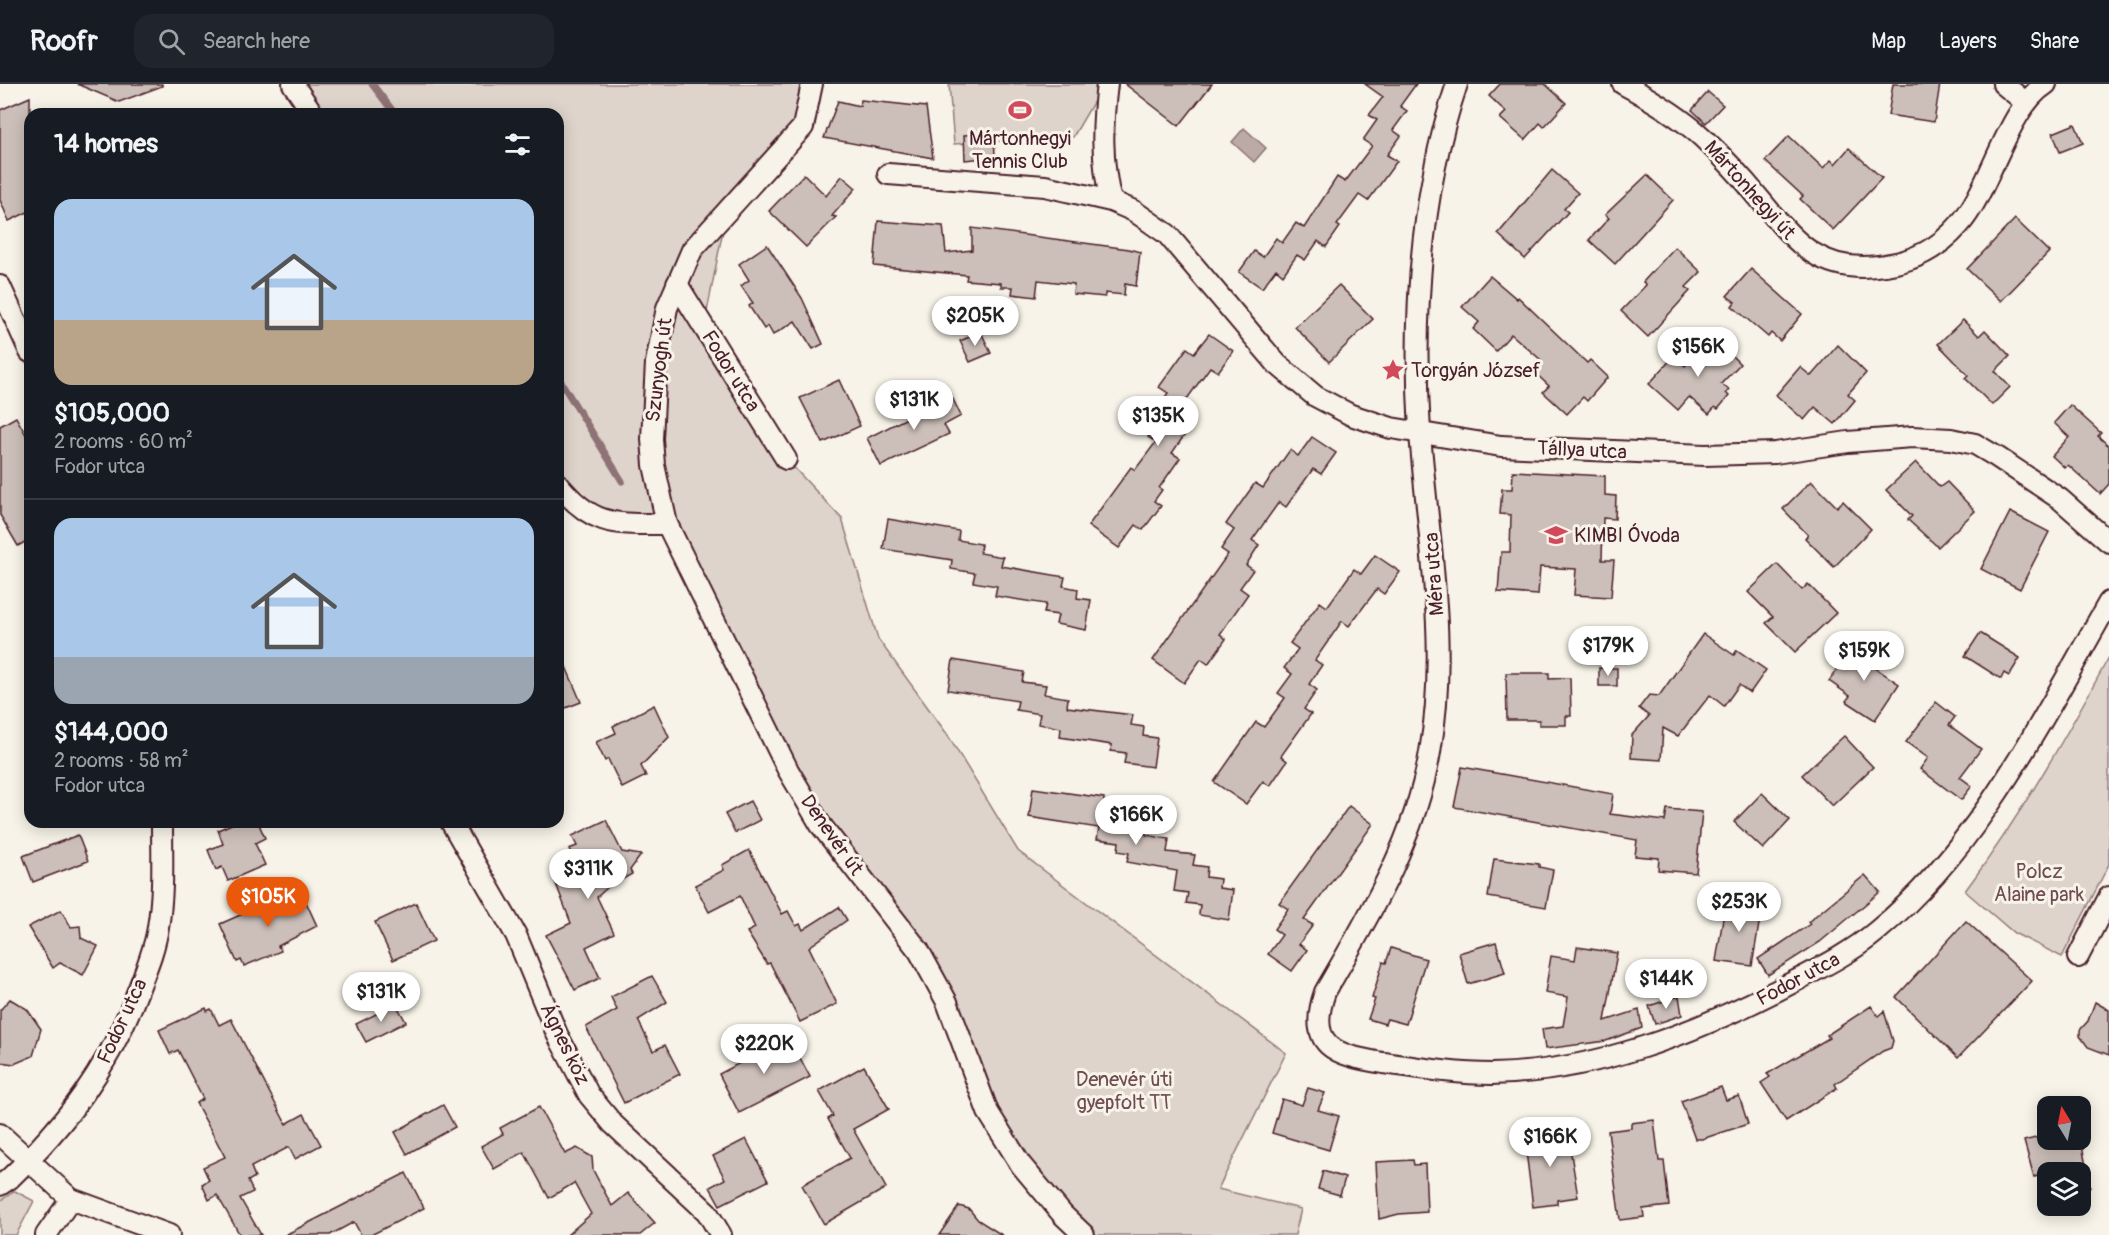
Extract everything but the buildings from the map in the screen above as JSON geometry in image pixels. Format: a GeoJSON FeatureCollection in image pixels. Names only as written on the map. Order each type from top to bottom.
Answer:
{"type":"FeatureCollection","features":[{"type":"Feature","properties":{"kind":"street"},"geometry":{"type":"LineString","coordinates":[[293,84],[309,108]]}},
{"type":"Feature","properties":{"kind":"street","name":"Szunyogh út"},"geometry":{"type":"LineString","coordinates":[[667,524],[654,465],[652,439],[656,363],[667,308],[692,250],[803,127],[812,84]]}},
{"type":"Feature","properties":{"kind":"street"},"geometry":{"type":"LineString","coordinates":[[1107,84],[1103,172],[1111,201]]}},
{"type":"Feature","properties":{"kind":"street","name":"Méra utca"},"geometry":{"type":"LineString","coordinates":[[1323,1042],[1318,1017],[1325,992],[1381,895],[1395,866],[1412,823],[1431,752],[1437,703],[1438,612],[1420,435],[1419,320],[1423,252],[1444,128],[1457,84]]}},
{"type":"Feature","properties":{"kind":"street","name":"Mártonhegyi út"},"geometry":{"type":"LineString","coordinates":[[1623,84],[1659,104],[1701,136],[1756,194],[1789,236],[1807,251],[1851,267],[1871,268],[1901,263],[1929,251],[1947,239],[1964,220],[2025,102],[2046,84]]}},
{"type":"Feature","properties":{"kind":"street"},"geometry":{"type":"LineString","coordinates":[[2003,84],[2025,102]]}},
{"type":"Feature","properties":{"kind":"street","name":"Tállya utca"},"geometry":{"type":"LineString","coordinates":[[888,174],[1045,186],[1111,201],[1134,211],[1167,234],[1277,364],[1315,396],[1351,415],[1420,435],[1501,446],[1705,455],[1775,453],[1848,442],[1912,437],[1975,444],[2060,499],[2109,542]]}},
{"type":"Feature","properties":{"kind":"street","name":"Fodor utca"},"geometry":{"type":"LineString","coordinates":[[677,284],[786,459]]}},
{"type":"Feature","properties":{"kind":"street"},"geometry":{"type":"LineString","coordinates":[[0,286],[24,339]]}},
{"type":"Feature","properties":{"kind":"street"},"geometry":{"type":"LineString","coordinates":[[564,491],[575,505],[597,519],[624,524],[667,524]]}},
{"type":"Feature","properties":{"kind":"street","name":"Denevér út"},"geometry":{"type":"LineString","coordinates":[[667,524],[794,779],[820,824],[919,951],[947,1002],[988,1112],[1021,1165],[1063,1215],[1084,1235]]}},
{"type":"Feature","properties":{"kind":"street","name":"Fodor utca"},"geometry":{"type":"LineString","coordinates":[[1323,1042],[1332,1050],[1349,1056],[1423,1069],[1492,1074],[1540,1070],[1616,1055],[1713,1023],[1831,962],[1876,932],[1921,891],[1948,860],[1988,805],[2034,733],[2109,602]]}},
{"type":"Feature","properties":{"kind":"street","name":"Fodor utca"},"geometry":{"type":"LineString","coordinates":[[0,1185],[28,1161],[59,1128],[88,1091],[127,1018],[158,930],[164,864],[162,828]]}},
{"type":"Feature","properties":{"kind":"street","name":"Ágnes köz"},"geometry":{"type":"LineString","coordinates":[[454,828],[516,935],[557,1034],[590,1095],[613,1124],[707,1212],[722,1235]]}},
{"type":"Feature","properties":{"kind":"street"},"geometry":{"type":"LineString","coordinates":[[2078,957],[2109,897]]}},
{"type":"Feature","properties":{"kind":"street"},"geometry":{"type":"LineString","coordinates":[[0,1134],[71,1199],[169,1235]]}},
{"type":"Feature","properties":{"kind":"street"},"geometry":{"type":"LineString","coordinates":[[46,1235],[71,1199]]}},
{"type":"Feature","properties":{"kind":"green space","name":"Denevér úti gyepfolt TT"},"geometry":{"type":"Polygon","coordinates":[[[293,84],[812,84],[803,127],[730,194],[704,327],[786,459],[842,519],[878,639],[947,734],[1018,851],[1286,1053],[1218,1189],[1301,1209],[1295,1235],[1087,1235],[1021,1165],[947,1002],[820,824],[667,524],[624,524],[564,488],[564,108],[309,108],[293,84]]]}},
{"type":"Feature","properties":{"kind":"green space","name":"Mártonhegyi Tennis Club"},"geometry":{"type":"Polygon","coordinates":[[[949,84],[1104,84],[1073,137],[954,144],[949,84]]]}},
{"type":"Feature","properties":{"kind":"green space","name":"Polcz Alaine park"},"geometry":{"type":"Polygon","coordinates":[[[2109,657],[2109,864],[2062,957],[2014,933],[1965,891],[2005,835],[2041,777],[2109,657]]]}},
{"type":"Feature","properties":{"kind":"green space"},"geometry":{"type":"Polygon","coordinates":[[[15,1191],[34,1201],[16,1235],[0,1235],[0,1201],[15,1191]]]}},
{"type":"Feature","properties":{"kind":"shaded area"},"geometry":{"type":"Polygon","coordinates":[[[1244,128],[1266,148],[1254,162],[1232,142],[1244,128]]]}},
{"type":"Feature","properties":{"kind":"waterway"},"geometry":{"type":"LineString","coordinates":[[372,84],[390,108]]}},
{"type":"Feature","properties":{"kind":"waterway"},"geometry":{"type":"LineString","coordinates":[[564,387],[622,481]]}},
{"type":"Feature","properties":{"kind":"place","name":"Mártonhegyi Tennis Club"},"geometry":{"type":"Point","coordinates":[1020,110]}},
{"type":"Feature","properties":{"kind":"place","name":"Torgyán József"},"geometry":{"type":"Point","coordinates":[1393,370]}},
{"type":"Feature","properties":{"kind":"place","name":"KIMBI Óvoda"},"geometry":{"type":"Point","coordinates":[1556,535]}}]}
